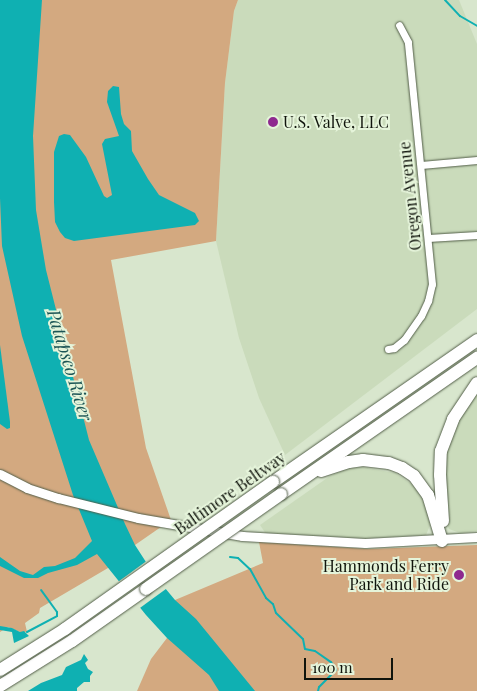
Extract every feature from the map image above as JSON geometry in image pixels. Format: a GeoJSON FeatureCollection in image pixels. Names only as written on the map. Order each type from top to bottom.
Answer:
{"type":"FeatureCollection","features":[{"type":"Feature","properties":{"kind":"highway"},"geometry":{"type":"LineString","coordinates":[[399,393],[477,330]]}},
{"type":"Feature","properties":{"kind":"highway","name":"Baltimore Beltway"},"geometry":{"type":"LineString","coordinates":[[0,670],[65,629],[477,340]]}},
{"type":"Feature","properties":{"kind":"highway","name":"Baltimore Beltway"},"geometry":{"type":"LineString","coordinates":[[0,686],[72,641],[477,358]]}},
{"type":"Feature","properties":{"kind":"highway"},"geometry":{"type":"LineString","coordinates":[[442,541],[441,451],[453,419],[477,383]]}},
{"type":"Feature","properties":{"kind":"highway"},"geometry":{"type":"LineString","coordinates":[[293,485],[322,471],[349,462],[376,460],[389,463],[402,468],[422,485],[433,507],[442,541]]}},
{"type":"Feature","properties":{"kind":"street","name":"Oregon Avenue"},"geometry":{"type":"LineString","coordinates":[[388,349],[394,348],[404,340],[428,301],[432,284],[408,42],[399,25]]}},
{"type":"Feature","properties":{"kind":"street"},"geometry":{"type":"LineString","coordinates":[[420,165],[477,160]]}},
{"type":"Feature","properties":{"kind":"street"},"geometry":{"type":"LineString","coordinates":[[428,238],[477,235]]}},
{"type":"Feature","properties":{"kind":"street"},"geometry":{"type":"LineString","coordinates":[[0,474],[27,488],[58,498],[138,518],[242,536],[336,542],[442,541],[477,537]]}},
{"type":"Feature","properties":{"kind":"shaded area"},"geometry":{"type":"Polygon","coordinates":[[[0,0],[238,0],[234,11],[225,83],[216,241],[111,260],[146,448],[171,520],[135,545],[108,568],[40,608],[39,613],[25,623],[27,632],[20,632],[8,627],[0,632],[0,0]]]}},
{"type":"Feature","properties":{"kind":"shaded area"},"geometry":{"type":"Polygon","coordinates":[[[238,0],[459,0],[477,44],[477,309],[285,455],[259,398],[239,338],[216,241],[225,83],[234,11],[238,0]]]}},
{"type":"Feature","properties":{"kind":"shaded area"},"geometry":{"type":"Polygon","coordinates":[[[477,392],[477,531],[460,533],[449,529],[446,522],[443,472],[451,431],[477,392]]]}},
{"type":"Feature","properties":{"kind":"shaded area"},"geometry":{"type":"Polygon","coordinates":[[[362,467],[395,473],[413,485],[426,504],[430,525],[426,535],[340,540],[266,534],[260,525],[330,476],[346,469],[362,467]]]}},
{"type":"Feature","properties":{"kind":"shaded area"},"geometry":{"type":"Polygon","coordinates":[[[259,542],[368,549],[477,545],[477,691],[137,691],[151,659],[167,638],[175,600],[263,563],[259,542]]]}},
{"type":"Feature","properties":{"kind":"water","name":"Patapsco River"},"geometry":{"type":"Polygon","coordinates":[[[0,0],[42,0],[33,136],[36,210],[46,270],[89,440],[135,545],[155,576],[175,600],[196,619],[255,691],[219,691],[209,675],[167,638],[146,615],[97,554],[77,565],[48,573],[38,578],[24,578],[0,566],[0,557],[20,571],[33,575],[44,567],[55,566],[75,558],[92,541],[73,495],[22,336],[2,246],[0,198],[0,0]]]}},
{"type":"Feature","properties":{"kind":"water"},"geometry":{"type":"Polygon","coordinates":[[[113,86],[119,87],[121,114],[124,124],[131,131],[132,151],[148,179],[159,195],[195,213],[199,221],[195,225],[74,241],[65,238],[60,232],[55,222],[54,202],[54,152],[59,136],[64,134],[70,135],[86,157],[104,196],[107,198],[112,195],[102,144],[105,139],[119,136],[107,102],[108,91],[113,86]]]}},
{"type":"Feature","properties":{"kind":"water"},"geometry":{"type":"Polygon","coordinates":[[[0,345],[10,422],[10,428],[7,429],[0,424],[0,345]]]}},
{"type":"Feature","properties":{"kind":"water"},"geometry":{"type":"Polygon","coordinates":[[[0,626],[12,628],[20,632],[24,631],[29,636],[14,643],[12,632],[0,630],[0,626]]]}},
{"type":"Feature","properties":{"kind":"water"},"geometry":{"type":"Polygon","coordinates":[[[84,654],[88,660],[85,663],[88,669],[93,672],[90,676],[90,682],[84,682],[77,688],[77,691],[28,691],[41,683],[62,675],[66,667],[81,660],[84,654]]]}},
{"type":"Feature","properties":{"kind":"pier"},"geometry":{"type":"Polygon","coordinates":[[[148,560],[168,588],[136,610],[116,583],[148,560]]]}},
{"type":"Feature","properties":{"kind":"waterway"},"geometry":{"type":"LineString","coordinates":[[445,0],[460,16],[477,26]]}},
{"type":"Feature","properties":{"kind":"waterway"},"geometry":{"type":"LineString","coordinates":[[230,557],[238,558],[250,569],[266,598],[273,604],[276,613],[303,639],[305,649],[315,651],[331,662],[336,670],[319,687],[318,691]]}},
{"type":"Feature","properties":{"kind":"waterway"},"geometry":{"type":"LineString","coordinates":[[27,632],[57,616],[57,612],[41,590]]}},
{"type":"Feature","properties":{"kind":"place","name":"U.S. Valve, LLC"},"geometry":{"type":"Point","coordinates":[273,122]}},
{"type":"Feature","properties":{"kind":"place","name":"Hammonds Ferry Park and Ride"},"geometry":{"type":"Point","coordinates":[459,575]}}]}
